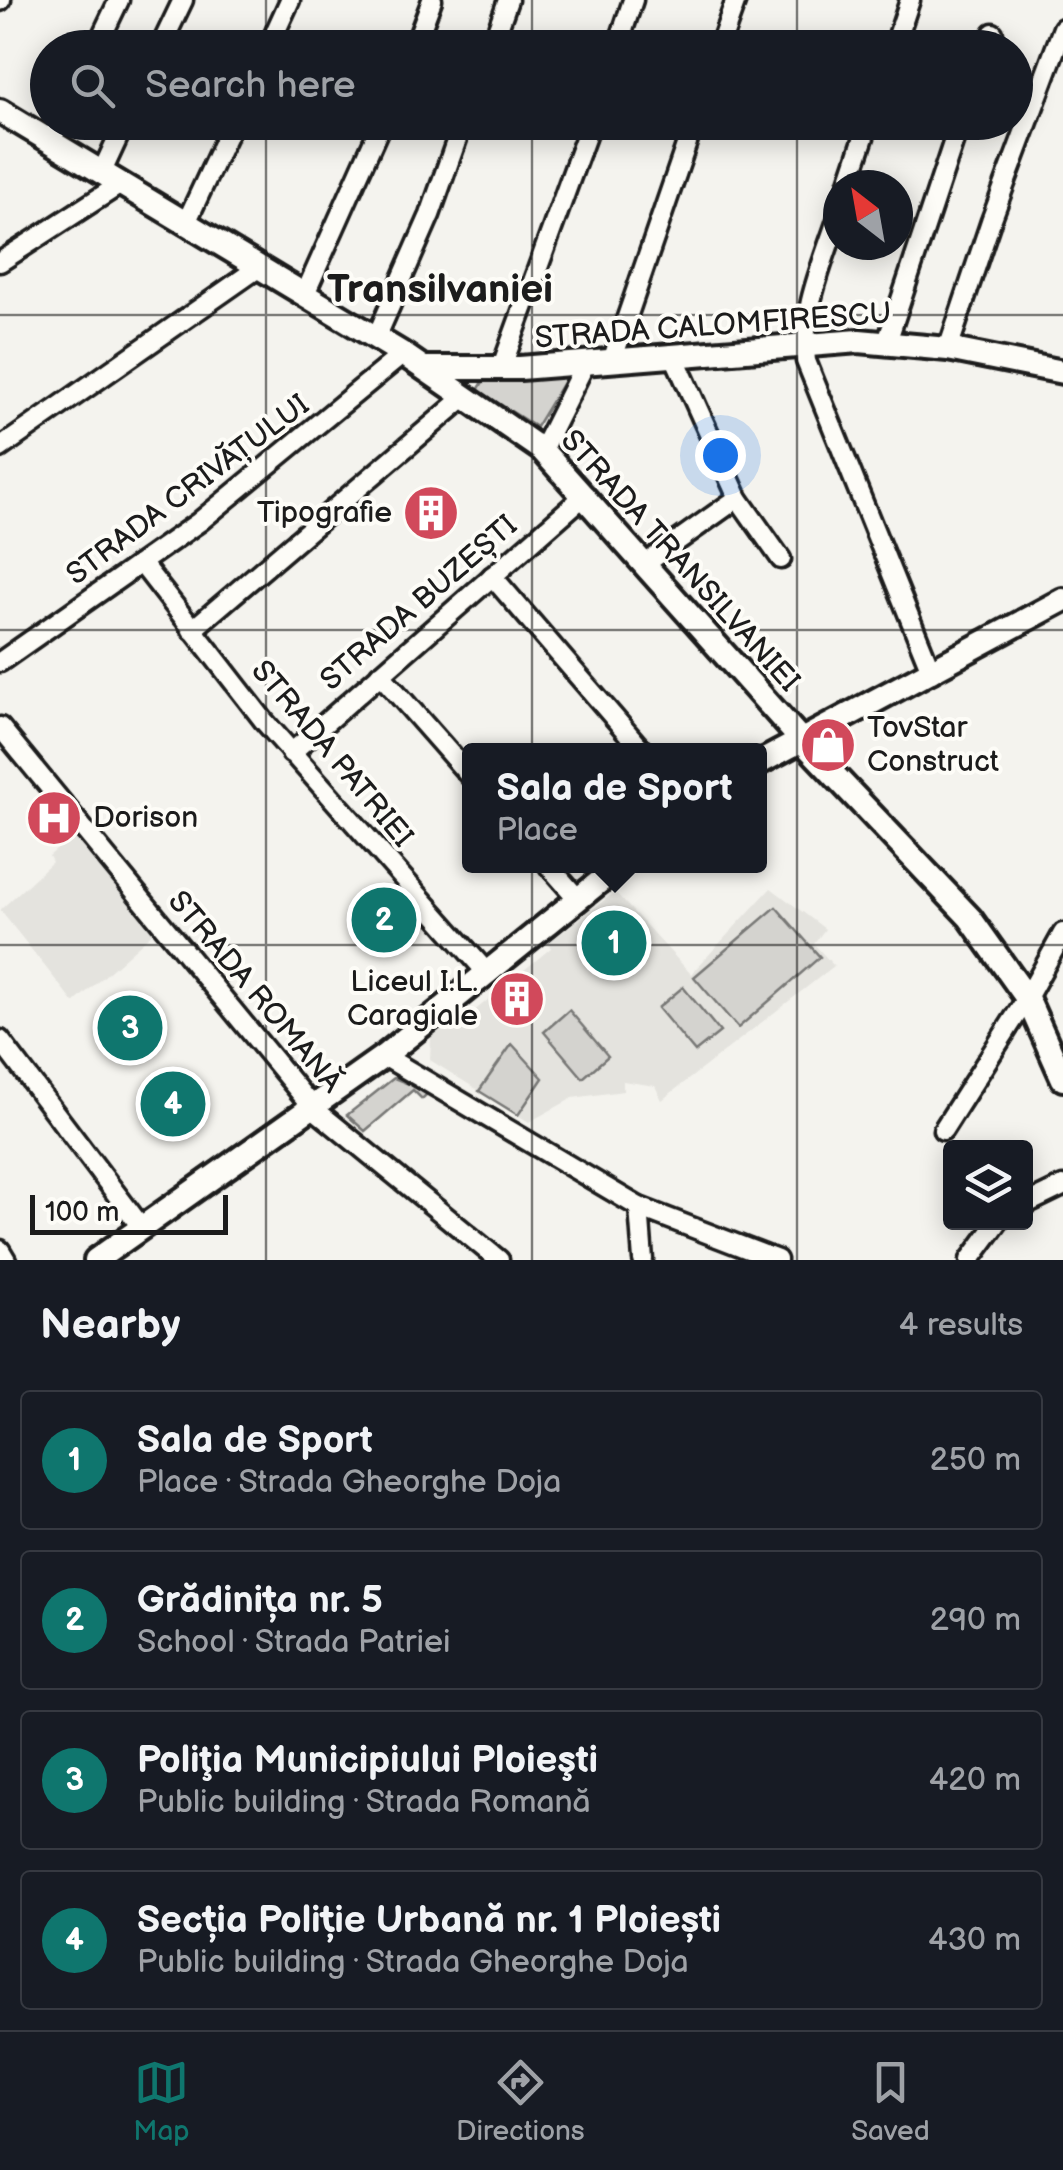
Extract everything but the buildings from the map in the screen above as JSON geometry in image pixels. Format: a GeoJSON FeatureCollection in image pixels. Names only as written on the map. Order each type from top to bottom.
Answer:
{"type":"FeatureCollection","features":[{"type":"Feature","properties":{"kind":"main road","name":"STRADA TRANSILVANIEI"},"geometry":{"type":"LineString","coordinates":[[0,112],[30,123]]}},
{"type":"Feature","properties":{"kind":"main road","name":"STRADA TRANSILVANIEI"},"geometry":{"type":"LineString","coordinates":[[63,140],[110,180],[424,367],[542,450],[801,740],[946,891],[991,944],[1027,998],[1063,1080]]}},
{"type":"Feature","properties":{"kind":"main road","name":"STRADA CALOMFIRESCU"},"geometry":{"type":"LineString","coordinates":[[424,367],[501,369],[804,344],[887,342],[948,348],[1063,372]]}},
{"type":"Feature","properties":{"kind":"main road"},"geometry":{"type":"LineString","coordinates":[[767,759],[1063,600]]}},
{"type":"Feature","properties":{"kind":"main road"},"geometry":{"type":"LineString","coordinates":[[96,1260],[384,1056],[610,873]]}},
{"type":"Feature","properties":{"kind":"street"},"geometry":{"type":"LineString","coordinates":[[105,30],[119,0]]}},
{"type":"Feature","properties":{"kind":"street"},"geometry":{"type":"LineString","coordinates":[[169,30],[183,0]]}},
{"type":"Feature","properties":{"kind":"street"},"geometry":{"type":"LineString","coordinates":[[276,30],[290,0]]}},
{"type":"Feature","properties":{"kind":"street"},"geometry":{"type":"LineString","coordinates":[[421,30],[432,0]]}},
{"type":"Feature","properties":{"kind":"street"},"geometry":{"type":"LineString","coordinates":[[497,30],[508,0]]}},
{"type":"Feature","properties":{"kind":"street"},"geometry":{"type":"LineString","coordinates":[[623,30],[633,0]]}},
{"type":"Feature","properties":{"kind":"street"},"geometry":{"type":"LineString","coordinates":[[725,30],[736,0]]}},
{"type":"Feature","properties":{"kind":"street"},"geometry":{"type":"LineString","coordinates":[[900,30],[910,0]]}},
{"type":"Feature","properties":{"kind":"street"},"geometry":{"type":"LineString","coordinates":[[1033,108],[1063,28]]}},
{"type":"Feature","properties":{"kind":"street"},"geometry":{"type":"LineString","coordinates":[[0,262],[110,180],[120,140]]}},
{"type":"Feature","properties":{"kind":"street"},"geometry":{"type":"LineString","coordinates":[[185,224],[225,140]]}},
{"type":"Feature","properties":{"kind":"street"},"geometry":{"type":"LineString","coordinates":[[304,296],[374,140]]}},
{"type":"Feature","properties":{"kind":"street"},"geometry":{"type":"LineString","coordinates":[[376,338],[430,216],[457,140]]}},
{"type":"Feature","properties":{"kind":"street"},"geometry":{"type":"LineString","coordinates":[[501,369],[584,140]]}},
{"type":"Feature","properties":{"kind":"street"},"geometry":{"type":"LineString","coordinates":[[612,361],[688,140]]}},
{"type":"Feature","properties":{"kind":"street"},"geometry":{"type":"LineString","coordinates":[[853,170],[863,140]]}},
{"type":"Feature","properties":{"kind":"street"},"geometry":{"type":"LineString","coordinates":[[887,342],[954,140]]}},
{"type":"Feature","properties":{"kind":"street"},"geometry":{"type":"LineString","coordinates":[[948,348],[1021,140]]}},
{"type":"Feature","properties":{"kind":"street"},"geometry":{"type":"LineString","coordinates":[[824,260],[804,344],[812,378],[932,673]]}},
{"type":"Feature","properties":{"kind":"street"},"geometry":{"type":"LineString","coordinates":[[0,448],[258,268]]}},
{"type":"Feature","properties":{"kind":"street","name":"STRADA CRIVĂȚULUI"},"geometry":{"type":"LineString","coordinates":[[0,662],[142,564],[256,478],[403,354]]}},
{"type":"Feature","properties":{"kind":"street"},"geometry":{"type":"LineString","coordinates":[[674,356],[738,498],[781,559]]}},
{"type":"Feature","properties":{"kind":"street"},"geometry":{"type":"LineString","coordinates":[[542,450],[585,364]]}},
{"type":"Feature","properties":{"kind":"street"},"geometry":{"type":"LineString","coordinates":[[192,630],[466,396]]}},
{"type":"Feature","properties":{"kind":"street","name":"STRADA BUZEȘTI"},"geometry":{"type":"LineString","coordinates":[[291,753],[585,495]]}},
{"type":"Feature","properties":{"kind":"street"},"geometry":{"type":"LineString","coordinates":[[645,564],[738,498]]}},
{"type":"Feature","properties":{"kind":"street","name":"STRADA PATRIEI"},"geometry":{"type":"LineString","coordinates":[[142,564],[291,753],[488,974]]}},
{"type":"Feature","properties":{"kind":"street"},"geometry":{"type":"LineString","coordinates":[[492,576],[636,743]]}},
{"type":"Feature","properties":{"kind":"street"},"geometry":{"type":"LineString","coordinates":[[380,674],[462,767]]}},
{"type":"Feature","properties":{"kind":"street","name":"STRADA ROMANĂ"},"geometry":{"type":"LineString","coordinates":[[0,726],[313,1108],[499,1260]]}},
{"type":"Feature","properties":{"kind":"street"},"geometry":{"type":"LineString","coordinates":[[554,873],[578,899]]}},
{"type":"Feature","properties":{"kind":"street"},"geometry":{"type":"LineString","coordinates":[[943,1130],[1027,998],[1063,933]]}},
{"type":"Feature","properties":{"kind":"street"},"geometry":{"type":"LineString","coordinates":[[0,1040],[142,1228]]}},
{"type":"Feature","properties":{"kind":"street"},"geometry":{"type":"LineString","coordinates":[[384,1056],[639,1208],[777,1260]]}},
{"type":"Feature","properties":{"kind":"street"},"geometry":{"type":"LineString","coordinates":[[1033,1201],[1063,1186]]}},
{"type":"Feature","properties":{"kind":"street"},"geometry":{"type":"LineString","coordinates":[[639,1208],[643,1260]]}},
{"type":"Feature","properties":{"kind":"street"},"geometry":{"type":"LineString","coordinates":[[970,1260],[992,1230]]}},
{"type":"Feature","properties":{"kind":"street"},"geometry":{"type":"LineString","coordinates":[[0,1250],[6,1260]]}},
{"type":"Feature","properties":{"kind":"shaded area"},"geometry":{"type":"Polygon","coordinates":[[[567,376],[536,427],[478,390],[483,382],[567,376]]]}},
{"type":"Feature","properties":{"kind":"shaded area"},"geometry":{"type":"Polygon","coordinates":[[[77,832],[156,930],[74,1003],[0,910],[52,862],[49,856],[77,832]]]}},
{"type":"Feature","properties":{"kind":"shaded area"},"geometry":{"type":"Polygon","coordinates":[[[402,883],[424,909],[362,945],[354,927],[402,883]]]}},
{"type":"Feature","properties":{"kind":"shaded area"},"geometry":{"type":"Polygon","coordinates":[[[771,888],[825,929],[814,944],[834,966],[662,1100],[655,1086],[623,1081],[623,1091],[573,1098],[529,1122],[430,1060],[431,1038],[443,1027],[456,1026],[551,948],[548,943],[615,892],[691,974],[771,888]]]}},
{"type":"Feature","properties":{"kind":"shaded area"},"geometry":{"type":"Polygon","coordinates":[[[776,907],[820,957],[738,1028],[694,977],[776,907]]]}},
{"type":"Feature","properties":{"kind":"shaded area"},"geometry":{"type":"Polygon","coordinates":[[[683,987],[720,1032],[695,1052],[658,1008],[683,987]]]}},
{"type":"Feature","properties":{"kind":"shaded area"},"geometry":{"type":"Polygon","coordinates":[[[569,1010],[608,1056],[583,1078],[544,1032],[569,1010]]]}},
{"type":"Feature","properties":{"kind":"shaded area"},"geometry":{"type":"Polygon","coordinates":[[[512,1044],[543,1078],[518,1115],[479,1091],[512,1044]]]}},
{"type":"Feature","properties":{"kind":"shaded area"},"geometry":{"type":"Polygon","coordinates":[[[394,1078],[429,1092],[422,1099],[413,1090],[365,1131],[347,1115],[394,1078]]]}},
{"type":"Feature","properties":{"kind":"place","name":"Tipografie"},"geometry":{"type":"Point","coordinates":[431,513]}},
{"type":"Feature","properties":{"kind":"place","name":"TovStar Construct"},"geometry":{"type":"Point","coordinates":[828,745]}},
{"type":"Feature","properties":{"kind":"place","name":"Dorison"},"geometry":{"type":"Point","coordinates":[54,818]}},
{"type":"Feature","properties":{"kind":"place","name":"Grădinița nr. 5"},"geometry":{"type":"Point","coordinates":[384,920]}},
{"type":"Feature","properties":{"kind":"place","name":"Sala de Sport"},"geometry":{"type":"Point","coordinates":[614,943]}},
{"type":"Feature","properties":{"kind":"place","name":"Liceul I.L. Caragiale"},"geometry":{"type":"Point","coordinates":[517,999]}},
{"type":"Feature","properties":{"kind":"place","name":"Poliţia Municipiului Ploieşti"},"geometry":{"type":"Point","coordinates":[130,1028]}},
{"type":"Feature","properties":{"kind":"place","name":"Secția Poliție Urbană nr. 1 Ploiești"},"geometry":{"type":"Point","coordinates":[173,1104]}},
{"type":"Feature","properties":{"kind":"district","name":"Transilvaniei"},"geometry":{"type":"Point","coordinates":[440,290]}}]}
